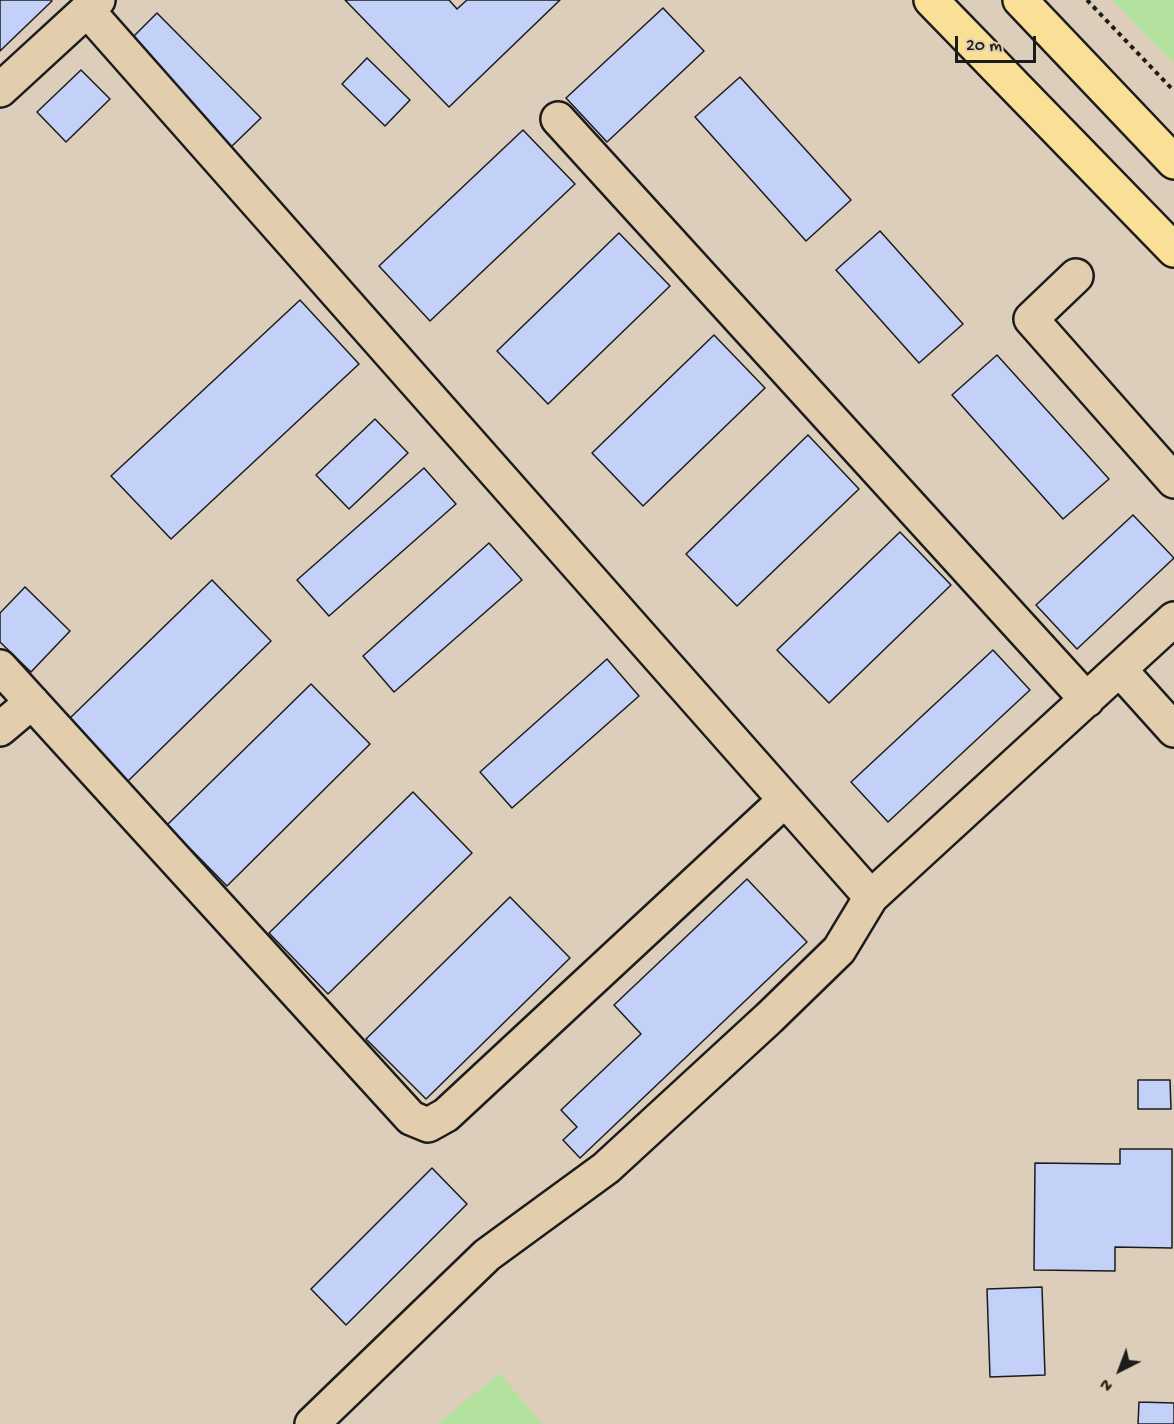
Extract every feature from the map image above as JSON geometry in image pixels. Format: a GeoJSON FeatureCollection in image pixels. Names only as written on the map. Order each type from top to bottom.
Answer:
{"type":"FeatureCollection","features":[{"type":"Feature","properties":{"kind":"main road"},"geometry":{"type":"LineString","coordinates":[[931,0],[1174,250]]}},
{"type":"Feature","properties":{"kind":"main road"},"geometry":{"type":"LineString","coordinates":[[1020,0],[1174,162]]}},
{"type":"Feature","properties":{"kind":"lane"},"geometry":{"type":"LineString","coordinates":[[0,90],[93,5],[784,800],[871,897]]}},
{"type":"Feature","properties":{"kind":"lane"},"geometry":{"type":"LineString","coordinates":[[558,118],[1087,700]]}},
{"type":"Feature","properties":{"kind":"lane"},"geometry":{"type":"LineString","coordinates":[[1076,276],[1031,319],[1174,481]]}},
{"type":"Feature","properties":{"kind":"lane"},"geometry":{"type":"LineString","coordinates":[[312,1424],[487,1254],[606,1168],[770,1018],[839,950],[871,897],[1174,619]]}},
{"type":"Feature","properties":{"kind":"lane"},"geometry":{"type":"LineString","coordinates":[[0,667],[411,1118],[428,1125],[446,1115],[784,800]]}},
{"type":"Feature","properties":{"kind":"lane"},"geometry":{"type":"LineString","coordinates":[[1120,670],[1174,730]]}},
{"type":"Feature","properties":{"kind":"lane"},"geometry":{"type":"LineString","coordinates":[[0,729],[32,702]]}},
{"type":"Feature","properties":{"kind":"path"},"geometry":{"type":"LineString","coordinates":[[1087,0],[1174,91]]}},
{"type":"Feature","properties":{"kind":"green space"},"geometry":{"type":"Polygon","coordinates":[[[1112,0],[1174,0],[1174,63],[1112,0]]]}},
{"type":"Feature","properties":{"kind":"green space"},"geometry":{"type":"Polygon","coordinates":[[[500,1373],[542,1424],[437,1424],[500,1373]]]}},
{"type":"Feature","properties":{"kind":"building"},"geometry":{"type":"Polygon","coordinates":[[[0,0],[51,0],[52,1],[0,51],[0,0]]]}},
{"type":"Feature","properties":{"kind":"building"},"geometry":{"type":"Polygon","coordinates":[[[345,0],[449,0],[457,9],[467,0],[560,0],[449,107],[345,0]]]}},
{"type":"Feature","properties":{"kind":"building"},"geometry":{"type":"Polygon","coordinates":[[[663,8],[704,51],[607,142],[566,98],[663,8]]]}},
{"type":"Feature","properties":{"kind":"building"},"geometry":{"type":"Polygon","coordinates":[[[157,13],[261,118],[231,147],[128,42],[157,13]]]}},
{"type":"Feature","properties":{"kind":"building"},"geometry":{"type":"Polygon","coordinates":[[[367,58],[410,100],[385,126],[342,84],[367,58]]]}},
{"type":"Feature","properties":{"kind":"building"},"geometry":{"type":"Polygon","coordinates":[[[81,70],[110,99],[66,142],[37,112],[81,70]]]}},
{"type":"Feature","properties":{"kind":"building"},"geometry":{"type":"Polygon","coordinates":[[[740,77],[851,200],[806,241],[695,117],[740,77]]]}},
{"type":"Feature","properties":{"kind":"building"},"geometry":{"type":"Polygon","coordinates":[[[523,130],[575,184],[430,321],[379,266],[523,130]]]}},
{"type":"Feature","properties":{"kind":"building"},"geometry":{"type":"Polygon","coordinates":[[[880,231],[963,324],[919,363],[836,270],[880,231]]]}},
{"type":"Feature","properties":{"kind":"building"},"geometry":{"type":"Polygon","coordinates":[[[619,233],[670,286],[548,404],[497,351],[619,233]]]}},
{"type":"Feature","properties":{"kind":"building"},"geometry":{"type":"Polygon","coordinates":[[[300,300],[359,364],[171,539],[111,476],[300,300]]]}},
{"type":"Feature","properties":{"kind":"building"},"geometry":{"type":"Polygon","coordinates":[[[714,335],[765,388],[643,506],[592,453],[714,335]]]}},
{"type":"Feature","properties":{"kind":"building"},"geometry":{"type":"Polygon","coordinates":[[[997,355],[1109,479],[1063,519],[952,395],[997,355]]]}},
{"type":"Feature","properties":{"kind":"building"},"geometry":{"type":"Polygon","coordinates":[[[375,419],[408,453],[349,509],[316,475],[375,419]]]}},
{"type":"Feature","properties":{"kind":"building"},"geometry":{"type":"Polygon","coordinates":[[[808,435],[859,489],[737,606],[686,554],[808,435]]]}},
{"type":"Feature","properties":{"kind":"building"},"geometry":{"type":"Polygon","coordinates":[[[424,468],[456,504],[329,616],[297,580],[424,468]]]}},
{"type":"Feature","properties":{"kind":"building"},"geometry":{"type":"Polygon","coordinates":[[[1133,515],[1174,558],[1077,649],[1036,605],[1133,515]]]}},
{"type":"Feature","properties":{"kind":"building"},"geometry":{"type":"Polygon","coordinates":[[[900,532],[951,585],[829,703],[777,650],[900,532]]]}},
{"type":"Feature","properties":{"kind":"building"},"geometry":{"type":"Polygon","coordinates":[[[489,543],[522,580],[394,692],[363,656],[489,543]]]}},
{"type":"Feature","properties":{"kind":"building"},"geometry":{"type":"Polygon","coordinates":[[[212,580],[271,641],[127,782],[67,721],[212,580]]]}},
{"type":"Feature","properties":{"kind":"building"},"geometry":{"type":"Polygon","coordinates":[[[25,587],[70,631],[31,672],[0,642],[0,613],[25,587]]]}},
{"type":"Feature","properties":{"kind":"building"},"geometry":{"type":"Polygon","coordinates":[[[993,650],[1030,690],[888,822],[851,782],[993,650]]]}},
{"type":"Feature","properties":{"kind":"building"},"geometry":{"type":"Polygon","coordinates":[[[607,659],[639,696],[512,808],[480,772],[607,659]]]}},
{"type":"Feature","properties":{"kind":"building"},"geometry":{"type":"Polygon","coordinates":[[[311,684],[370,744],[227,886],[167,825],[311,684]]]}},
{"type":"Feature","properties":{"kind":"building"},"geometry":{"type":"Polygon","coordinates":[[[413,792],[472,853],[328,994],[269,933],[413,792]]]}},
{"type":"Feature","properties":{"kind":"building"},"geometry":{"type":"Polygon","coordinates":[[[747,879],[807,942],[580,1158],[563,1140],[577,1127],[561,1110],[641,1034],[614,1005],[747,879]]]}},
{"type":"Feature","properties":{"kind":"building"},"geometry":{"type":"Polygon","coordinates":[[[510,897],[570,958],[426,1099],[366,1039],[510,897]]]}},
{"type":"Feature","properties":{"kind":"building"},"geometry":{"type":"Polygon","coordinates":[[[1138,1080],[1170,1080],[1171,1109],[1138,1109],[1138,1080]]]}},
{"type":"Feature","properties":{"kind":"building"},"geometry":{"type":"Polygon","coordinates":[[[1120,1149],[1172,1149],[1172,1248],[1115,1247],[1115,1271],[1034,1270],[1035,1163],[1120,1164],[1120,1149]]]}},
{"type":"Feature","properties":{"kind":"building"},"geometry":{"type":"Polygon","coordinates":[[[432,1168],[467,1204],[346,1325],[311,1289],[432,1168]]]}},
{"type":"Feature","properties":{"kind":"building"},"geometry":{"type":"Polygon","coordinates":[[[1042,1287],[1045,1375],[990,1377],[987,1289],[1042,1287]]]}},
{"type":"Feature","properties":{"kind":"building"},"geometry":{"type":"Polygon","coordinates":[[[1139,1402],[1174,1403],[1174,1424],[1138,1424],[1139,1402]]]}}]}
